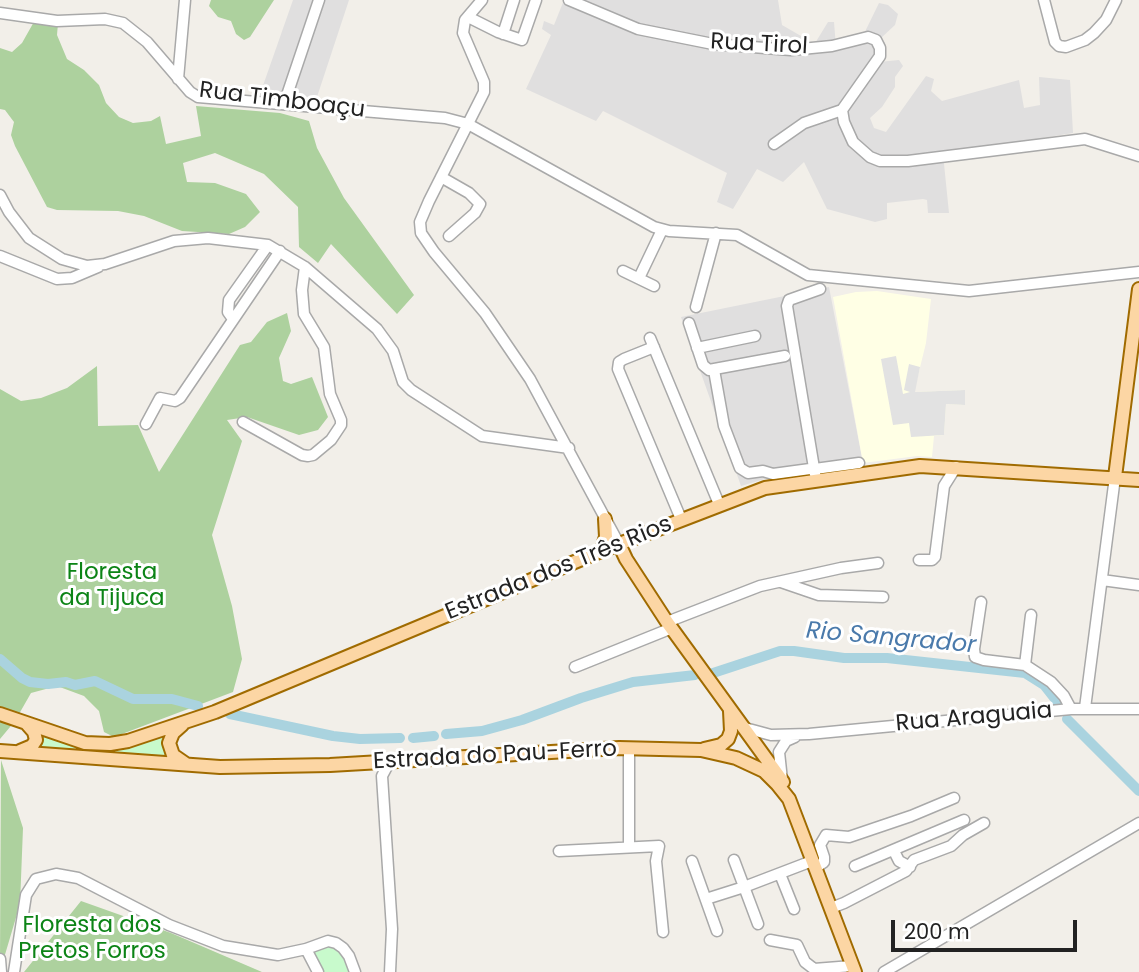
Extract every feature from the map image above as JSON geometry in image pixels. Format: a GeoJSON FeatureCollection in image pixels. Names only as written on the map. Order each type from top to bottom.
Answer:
{"type":"FeatureCollection","features":[{"type":"Feature","properties":{"kind":"main road"},"geometry":{"type":"LineString","coordinates":[[1115,477],[1139,289]]}},
{"type":"Feature","properties":{"kind":"main road","name":"Estrada dos Três Rios"},"geometry":{"type":"LineString","coordinates":[[0,713],[72,740],[103,744],[128,741],[184,723],[719,504],[814,473],[938,466],[1135,480]]}},
{"type":"Feature","properties":{"kind":"main road"},"geometry":{"type":"LineString","coordinates":[[605,519],[606,537],[599,552],[616,554],[626,559]]}},
{"type":"Feature","properties":{"kind":"main road"},"geometry":{"type":"LineString","coordinates":[[626,559],[630,546],[646,534]]}},
{"type":"Feature","properties":{"kind":"main road"},"geometry":{"type":"LineString","coordinates":[[619,544],[669,625],[782,780],[789,799]]}},
{"type":"Feature","properties":{"kind":"main road"},"geometry":{"type":"LineString","coordinates":[[701,750],[716,747],[728,739],[730,711]]}},
{"type":"Feature","properties":{"kind":"main road"},"geometry":{"type":"LineString","coordinates":[[184,723],[173,733],[169,743],[175,758],[188,765]]}},
{"type":"Feature","properties":{"kind":"main road"},"geometry":{"type":"LineString","coordinates":[[16,752],[35,743],[34,732],[27,724]]}},
{"type":"Feature","properties":{"kind":"main road","name":"Estrada do Pau-Ferro"},"geometry":{"type":"LineString","coordinates":[[0,751],[188,765],[276,767],[629,748],[701,750],[736,758],[752,764],[772,778],[789,799],[854,969]]}},
{"type":"Feature","properties":{"kind":"street"},"geometry":{"type":"LineString","coordinates":[[178,79],[185,0]]}},
{"type":"Feature","properties":{"kind":"street"},"geometry":{"type":"LineString","coordinates":[[284,104],[319,0]]}},
{"type":"Feature","properties":{"kind":"street"},"geometry":{"type":"LineString","coordinates":[[482,0],[468,17],[463,33],[484,88],[420,222],[421,233],[499,333],[530,379],[619,544]]}},
{"type":"Feature","properties":{"kind":"street"},"geometry":{"type":"LineString","coordinates":[[503,34],[514,0]]}},
{"type":"Feature","properties":{"kind":"street"},"geometry":{"type":"LineString","coordinates":[[468,17],[522,40],[536,0]]}},
{"type":"Feature","properties":{"kind":"street","name":"Rua Tirol"},"geometry":{"type":"LineString","coordinates":[[569,0],[638,29],[713,44],[792,50],[872,38],[878,44],[880,56],[842,110]]}},
{"type":"Feature","properties":{"kind":"street"},"geometry":{"type":"LineString","coordinates":[[1044,0],[1055,42],[1066,47],[1074,46],[1094,33],[1106,20],[1116,0]]}},
{"type":"Feature","properties":{"kind":"street","name":"Rua Timboaçu"},"geometry":{"type":"LineString","coordinates":[[0,13],[57,21],[105,19],[122,23],[147,42],[190,92],[198,97],[445,118],[468,124],[662,230]]}},
{"type":"Feature","properties":{"kind":"street"},"geometry":{"type":"LineString","coordinates":[[774,144],[804,123],[842,110],[853,142],[870,157],[880,161],[908,161],[1085,139],[1139,156]]}},
{"type":"Feature","properties":{"kind":"street"},"geometry":{"type":"LineString","coordinates":[[441,177],[477,199],[480,204],[475,213],[449,236]]}},
{"type":"Feature","properties":{"kind":"street"},"geometry":{"type":"LineString","coordinates":[[0,195],[17,224],[29,238],[75,264],[105,264]]}},
{"type":"Feature","properties":{"kind":"street"},"geometry":{"type":"LineString","coordinates":[[639,278],[662,230],[737,235],[797,271],[820,277],[969,291],[1139,272]]}},
{"type":"Feature","properties":{"kind":"street"},"geometry":{"type":"LineString","coordinates":[[696,307],[716,233]]}},
{"type":"Feature","properties":{"kind":"street"},"geometry":{"type":"LineString","coordinates":[[0,256],[57,279],[82,275],[105,264],[174,240],[208,238],[268,245],[305,267],[377,329],[393,351],[403,382],[411,390],[482,436],[501,441],[569,448]]}},
{"type":"Feature","properties":{"kind":"street"},"geometry":{"type":"LineString","coordinates":[[233,319],[228,312],[229,300],[268,245]]}},
{"type":"Feature","properties":{"kind":"street"},"geometry":{"type":"LineString","coordinates":[[146,424],[160,398],[175,401],[180,398],[280,251]]}},
{"type":"Feature","properties":{"kind":"street"},"geometry":{"type":"LineString","coordinates":[[243,422],[308,456],[331,440],[341,425],[330,394],[324,347],[304,314],[302,290],[305,267]]}},
{"type":"Feature","properties":{"kind":"street"},"geometry":{"type":"LineString","coordinates":[[623,271],[654,286]]}},
{"type":"Feature","properties":{"kind":"street"},"geometry":{"type":"LineString","coordinates":[[814,473],[787,306],[789,300],[820,289]]}},
{"type":"Feature","properties":{"kind":"street"},"geometry":{"type":"LineString","coordinates":[[689,323],[704,365],[714,370],[785,356]]}},
{"type":"Feature","properties":{"kind":"street"},"geometry":{"type":"LineString","coordinates":[[697,348],[755,336]]}},
{"type":"Feature","properties":{"kind":"street"},"geometry":{"type":"LineString","coordinates":[[681,519],[618,369],[619,362],[652,343],[719,504]]}},
{"type":"Feature","properties":{"kind":"street"},"geometry":{"type":"LineString","coordinates":[[714,370],[724,426],[740,468],[748,473],[814,473],[859,463]]}},
{"type":"Feature","properties":{"kind":"street"},"geometry":{"type":"LineString","coordinates":[[919,560],[935,557],[944,486],[938,466]]}},
{"type":"Feature","properties":{"kind":"street"},"geometry":{"type":"LineString","coordinates":[[944,486],[956,467]]}},
{"type":"Feature","properties":{"kind":"street"},"geometry":{"type":"LineString","coordinates":[[759,471],[765,488]]}},
{"type":"Feature","properties":{"kind":"street"},"geometry":{"type":"LineString","coordinates":[[1085,708],[1115,477]]}},
{"type":"Feature","properties":{"kind":"street"},"geometry":{"type":"LineString","coordinates":[[1112,501],[1122,487],[1135,480]]}},
{"type":"Feature","properties":{"kind":"street"},"geometry":{"type":"LineString","coordinates":[[575,667],[742,591],[841,568],[878,563]]}},
{"type":"Feature","properties":{"kind":"street"},"geometry":{"type":"LineString","coordinates":[[1102,580],[1139,585]]}},
{"type":"Feature","properties":{"kind":"street"},"geometry":{"type":"LineString","coordinates":[[780,581],[819,595],[883,597]]}},
{"type":"Feature","properties":{"kind":"street"},"geometry":{"type":"LineString","coordinates":[[981,602],[975,657],[979,660],[1026,665],[1051,682],[1064,696],[1071,709]]}},
{"type":"Feature","properties":{"kind":"street"},"geometry":{"type":"LineString","coordinates":[[1026,665],[1031,615]]}},
{"type":"Feature","properties":{"kind":"street","name":"Rua Araguaia"},"geometry":{"type":"LineString","coordinates":[[745,728],[771,734],[808,734],[1071,709],[1139,709]]}},
{"type":"Feature","properties":{"kind":"street","name":"Rua Araguaia"},"geometry":{"type":"LineString","coordinates":[[782,780],[779,757],[781,746],[793,738],[808,734]]}},
{"type":"Feature","properties":{"kind":"street"},"geometry":{"type":"LineString","coordinates":[[629,748],[629,847]]}},
{"type":"Feature","properties":{"kind":"street"},"geometry":{"type":"LineString","coordinates":[[390,761],[382,776],[391,929],[390,972]]}},
{"type":"Feature","properties":{"kind":"street"},"geometry":{"type":"LineString","coordinates":[[369,762],[382,776]]}},
{"type":"Feature","properties":{"kind":"street"},"geometry":{"type":"LineString","coordinates":[[706,899],[824,862],[820,845],[827,835],[849,837],[954,798]]}},
{"type":"Feature","properties":{"kind":"street"},"geometry":{"type":"LineString","coordinates":[[855,866],[964,820]]}},
{"type":"Feature","properties":{"kind":"street"},"geometry":{"type":"LineString","coordinates":[[831,908],[844,904],[906,871],[914,860],[951,846],[963,835],[984,823]]}},
{"type":"Feature","properties":{"kind":"street"},"geometry":{"type":"LineString","coordinates":[[884,972],[1139,823]]}},
{"type":"Feature","properties":{"kind":"street"},"geometry":{"type":"LineString","coordinates":[[559,851],[659,846],[656,861],[663,932]]}},
{"type":"Feature","properties":{"kind":"street"},"geometry":{"type":"LineString","coordinates":[[894,851],[900,861],[910,867]]}},
{"type":"Feature","properties":{"kind":"street"},"geometry":{"type":"LineString","coordinates":[[734,860],[758,924]]}},
{"type":"Feature","properties":{"kind":"street"},"geometry":{"type":"LineString","coordinates":[[692,862],[717,930]]}},
{"type":"Feature","properties":{"kind":"street"},"geometry":{"type":"LineString","coordinates":[[14,972],[26,895],[36,879],[57,874],[78,878],[169,925],[223,946],[278,955],[328,941],[336,943],[349,956],[355,972]]}},
{"type":"Feature","properties":{"kind":"street"},"geometry":{"type":"LineString","coordinates":[[780,874],[793,909]]}},
{"type":"Feature","properties":{"kind":"street"},"geometry":{"type":"LineString","coordinates":[[770,940],[797,945],[805,962],[814,969],[854,969]]}},
{"type":"Feature","properties":{"kind":"street"},"geometry":{"type":"LineString","coordinates":[[306,949],[318,972]]}},
{"type":"Feature","properties":{"kind":"street"},"geometry":{"type":"LineString","coordinates":[[0,959],[1,972]]}},
{"type":"Feature","properties":{"kind":"shaded area"},"geometry":{"type":"Polygon","coordinates":[[[293,0],[349,0],[315,103],[259,97],[293,0]]]}},
{"type":"Feature","properties":{"kind":"shaded area"},"geometry":{"type":"Polygon","coordinates":[[[564,0],[778,0],[782,25],[801,36],[798,52],[809,53],[828,22],[834,22],[836,47],[858,46],[879,3],[888,5],[898,14],[895,25],[881,38],[885,43],[877,54],[879,62],[899,60],[903,66],[895,77],[895,87],[882,107],[870,118],[874,128],[886,132],[926,76],[934,79],[931,91],[942,101],[1019,80],[1024,108],[1040,105],[1039,77],[1070,80],[1073,133],[943,154],[949,213],[928,213],[927,200],[923,199],[887,203],[887,219],[875,222],[827,209],[804,162],[783,182],[757,169],[733,209],[717,202],[727,173],[603,111],[596,121],[526,89],[551,35],[542,29],[544,21],[554,25],[564,0]]]}},
{"type":"Feature","properties":{"kind":"shaded area"},"geometry":{"type":"Polygon","coordinates":[[[829,287],[863,463],[768,478],[741,486],[681,317],[829,287]]]}},
{"type":"Feature","properties":{"kind":"shaded area"},"geometry":{"type":"Polygon","coordinates":[[[877,291],[931,299],[926,343],[914,392],[965,390],[965,405],[946,404],[944,435],[934,436],[932,457],[917,456],[863,463],[833,297],[877,291]]]}},
{"type":"Feature","properties":{"kind":"shaded area"},"geometry":{"type":"Polygon","coordinates":[[[896,356],[903,394],[910,392],[904,390],[909,364],[920,367],[915,392],[965,390],[965,405],[946,404],[944,435],[911,437],[909,423],[893,425],[881,359],[896,356]]]}},
{"type":"Feature","properties":{"kind":"green space"},"geometry":{"type":"Polygon","coordinates":[[[211,0],[274,0],[250,37],[244,40],[236,34],[231,21],[218,17],[209,6],[211,0]]]}},
{"type":"Feature","properties":{"kind":"green space"},"geometry":{"type":"Polygon","coordinates":[[[35,20],[58,23],[57,35],[67,59],[84,70],[99,85],[106,103],[119,117],[133,123],[151,121],[160,116],[166,144],[201,136],[196,106],[280,113],[309,121],[317,148],[344,198],[414,295],[397,314],[331,244],[318,263],[299,247],[298,207],[264,174],[215,153],[183,163],[187,182],[215,183],[246,194],[260,212],[245,227],[229,234],[182,231],[144,216],[118,211],[57,210],[47,207],[15,146],[11,135],[14,122],[5,110],[0,109],[0,48],[12,52],[22,43],[35,20]]]}},
{"type":"Feature","properties":{"kind":"green space","name":"Floresta da Tijuca"},"geometry":{"type":"Polygon","coordinates":[[[287,313],[291,331],[279,358],[283,381],[291,384],[312,377],[328,417],[318,430],[299,435],[247,417],[227,420],[242,441],[212,535],[232,606],[242,659],[233,692],[114,737],[104,732],[99,711],[84,696],[57,686],[31,693],[15,721],[0,739],[0,389],[21,401],[41,398],[67,388],[97,366],[98,426],[138,425],[159,472],[240,345],[251,342],[267,322],[287,313]]]}},
{"type":"Feature","properties":{"kind":"green space"},"geometry":{"type":"Polygon","coordinates":[[[40,732],[68,745],[103,751],[133,747],[170,734],[168,758],[34,751],[40,732]]]}},
{"type":"Feature","properties":{"kind":"green space","name":"Floresta dos Pretos Forros"},"geometry":{"type":"Polygon","coordinates":[[[1,760],[23,828],[20,904],[4,958],[0,959],[1,760]]]}},
{"type":"Feature","properties":{"kind":"green space","name":"Floresta dos Pretos Forros"},"geometry":{"type":"Polygon","coordinates":[[[81,901],[171,933],[262,972],[24,972],[81,901]]]}},
{"type":"Feature","properties":{"kind":"green space"},"geometry":{"type":"Polygon","coordinates":[[[329,943],[342,953],[350,972],[319,972],[314,955],[315,948],[329,943]]]}},
{"type":"Feature","properties":{"kind":"waterway","name":"Rio Sangrador"},"geometry":{"type":"LineString","coordinates":[[710,674],[780,651],[844,658],[887,658],[1025,673],[1044,685],[1059,704]]}},
{"type":"Feature","properties":{"kind":"waterway","name":"Rio Sangrador"},"geometry":{"type":"LineString","coordinates":[[0,659],[30,682],[66,682],[75,685],[95,681],[133,699],[172,699],[198,706]]}},
{"type":"Feature","properties":{"kind":"waterway","name":"Rio Sangrador"},"geometry":{"type":"LineString","coordinates":[[446,734],[482,731],[522,720],[633,682],[695,675]]}},
{"type":"Feature","properties":{"kind":"waterway","name":"Rio Sangrador"},"geometry":{"type":"LineString","coordinates":[[230,714],[333,736],[360,739],[400,738]]}},
{"type":"Feature","properties":{"kind":"waterway","name":"Rio Sangrador"},"geometry":{"type":"LineString","coordinates":[[1067,719],[1139,791]]}},
{"type":"Feature","properties":{"kind":"waterway","name":"Rio Sangrador"},"geometry":{"type":"LineString","coordinates":[[413,738],[434,736]]}}]}
